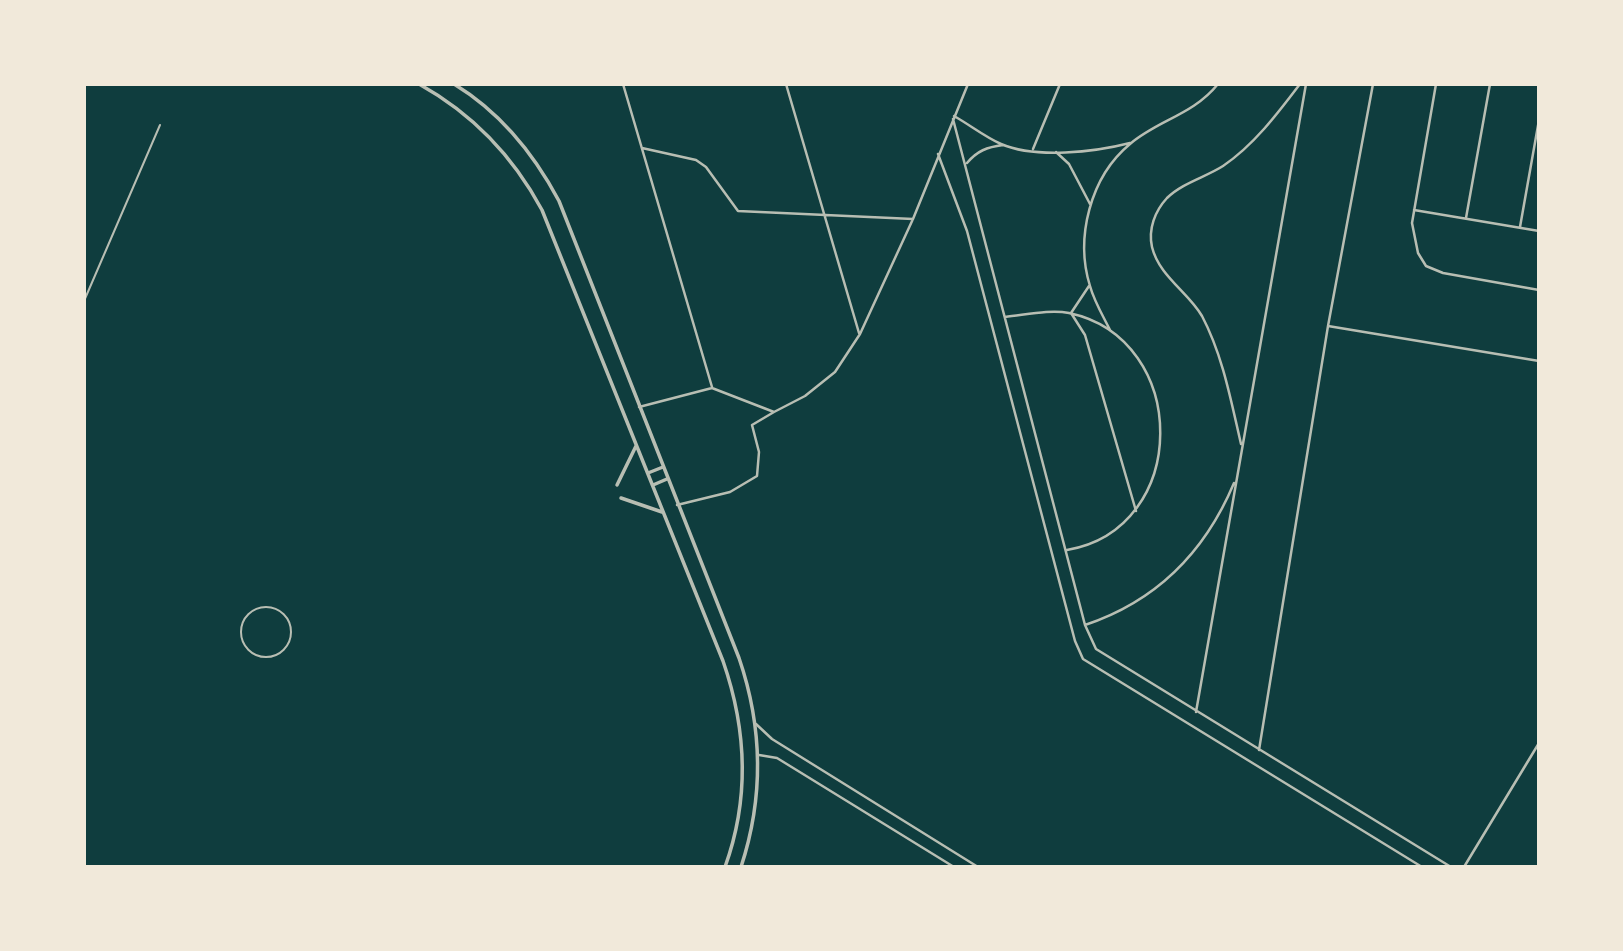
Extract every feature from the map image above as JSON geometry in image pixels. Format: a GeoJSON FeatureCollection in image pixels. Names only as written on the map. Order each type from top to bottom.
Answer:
{"type":"FeatureCollection","features":[{"type":"Feature","properties":{"kind":"street"},"geometry":{"type":"LineString","coordinates":[[419,84],[480,127],[509,158],[533,192],[551,229],[723,662],[741,725],[743,790],[725,867]]}},
{"type":"Feature","properties":{"kind":"street"},"geometry":{"type":"LineString","coordinates":[[454,84],[506,127],[548,181],[568,222],[743,671],[756,723],[759,755],[754,821],[741,867]]}},
{"type":"Feature","properties":{"kind":"street"},"geometry":{"type":"LineString","coordinates":[[624,84],[712,388]]}},
{"type":"Feature","properties":{"kind":"street"},"geometry":{"type":"LineString","coordinates":[[786,84],[860,334]]}},
{"type":"Feature","properties":{"kind":"street"},"geometry":{"type":"LineString","coordinates":[[677,505],[730,492],[757,476],[759,452],[752,425],[804,396],[835,372],[860,334],[913,219],[968,84]]}},
{"type":"Feature","properties":{"kind":"street"},"geometry":{"type":"LineString","coordinates":[[1033,149],[1060,84]]}},
{"type":"Feature","properties":{"kind":"street"},"geometry":{"type":"LineString","coordinates":[[965,164],[975,153],[988,146],[1081,152],[1130,143],[1179,117],[1209,95],[1218,84]]}},
{"type":"Feature","properties":{"kind":"street"},"geometry":{"type":"LineString","coordinates":[[1242,447],[1220,357],[1201,314],[1158,263],[1152,246],[1152,228],[1158,210],[1170,195],[1224,165],[1269,123],[1300,84]]}},
{"type":"Feature","properties":{"kind":"street"},"geometry":{"type":"LineString","coordinates":[[1196,712],[1306,84]]}},
{"type":"Feature","properties":{"kind":"street"},"geometry":{"type":"LineString","coordinates":[[1259,750],[1328,326],[1373,84]]}},
{"type":"Feature","properties":{"kind":"street"},"geometry":{"type":"LineString","coordinates":[[1436,84],[1414,210],[1413,239],[1426,266],[1443,273],[1539,290]]}},
{"type":"Feature","properties":{"kind":"street"},"geometry":{"type":"LineString","coordinates":[[1466,218],[1490,84]]}},
{"type":"Feature","properties":{"kind":"street"},"geometry":{"type":"LineString","coordinates":[[954,118],[1003,145]]}},
{"type":"Feature","properties":{"kind":"street"},"geometry":{"type":"LineString","coordinates":[[954,118],[1092,642],[1102,654],[1451,867]]}},
{"type":"Feature","properties":{"kind":"street"},"geometry":{"type":"LineString","coordinates":[[1520,228],[1539,120]]}},
{"type":"Feature","properties":{"kind":"street"},"geometry":{"type":"LineString","coordinates":[[1067,550],[1104,539],[1136,511],[1156,468],[1161,423],[1150,379],[1139,360],[1110,330],[1089,285],[1084,251],[1086,218],[1090,204],[1103,178],[1130,143]]}},
{"type":"Feature","properties":{"kind":"street"},"geometry":{"type":"LineString","coordinates":[[642,148],[696,160],[706,167],[738,211],[913,219]]}},
{"type":"Feature","properties":{"kind":"street"},"geometry":{"type":"LineString","coordinates":[[1055,152],[1069,164],[1090,204]]}},
{"type":"Feature","properties":{"kind":"street"},"geometry":{"type":"LineString","coordinates":[[938,154],[967,232],[1075,641],[1083,659],[1422,867]]}},
{"type":"Feature","properties":{"kind":"street"},"geometry":{"type":"LineString","coordinates":[[1414,210],[1539,231]]}},
{"type":"Feature","properties":{"kind":"street"},"geometry":{"type":"LineString","coordinates":[[1071,313],[1089,285]]}},
{"type":"Feature","properties":{"kind":"street"},"geometry":{"type":"LineString","coordinates":[[1005,317],[1071,313],[1110,330]]}},
{"type":"Feature","properties":{"kind":"street"},"geometry":{"type":"LineString","coordinates":[[1071,313],[1085,335],[1136,511]]}},
{"type":"Feature","properties":{"kind":"street"},"geometry":{"type":"LineString","coordinates":[[1328,326],[1539,361]]}},
{"type":"Feature","properties":{"kind":"street"},"geometry":{"type":"LineString","coordinates":[[639,407],[712,388],[774,412]]}},
{"type":"Feature","properties":{"kind":"street"},"geometry":{"type":"LineString","coordinates":[[617,485],[636,444]]}},
{"type":"Feature","properties":{"kind":"street"},"geometry":{"type":"LineString","coordinates":[[648,473],[663,467]]}},
{"type":"Feature","properties":{"kind":"street"},"geometry":{"type":"LineString","coordinates":[[1086,625],[1113,616],[1146,597],[1176,573],[1201,544],[1222,512],[1237,477]]}},
{"type":"Feature","properties":{"kind":"street"},"geometry":{"type":"LineString","coordinates":[[653,485],[667,479]]}},
{"type":"Feature","properties":{"kind":"street"},"geometry":{"type":"LineString","coordinates":[[621,498],[664,513]]}},
{"type":"Feature","properties":{"kind":"street"},"geometry":{"type":"LineString","coordinates":[[756,723],[772,739],[978,867]]}},
{"type":"Feature","properties":{"kind":"street"},"geometry":{"type":"LineString","coordinates":[[1464,867],[1539,743]]}},
{"type":"Feature","properties":{"kind":"street"},"geometry":{"type":"LineString","coordinates":[[759,755],[773,755],[954,867]]}},
{"type":"Feature","properties":{"kind":"lane"},"geometry":{"type":"LineString","coordinates":[[84,301],[160,125]]}},
{"type":"Feature","properties":{"kind":"lane"},"geometry":{"type":"LineString","coordinates":[[273,608],[289,621],[290,640],[277,655],[257,656],[243,643],[243,621],[254,610],[273,608]]}}]}
